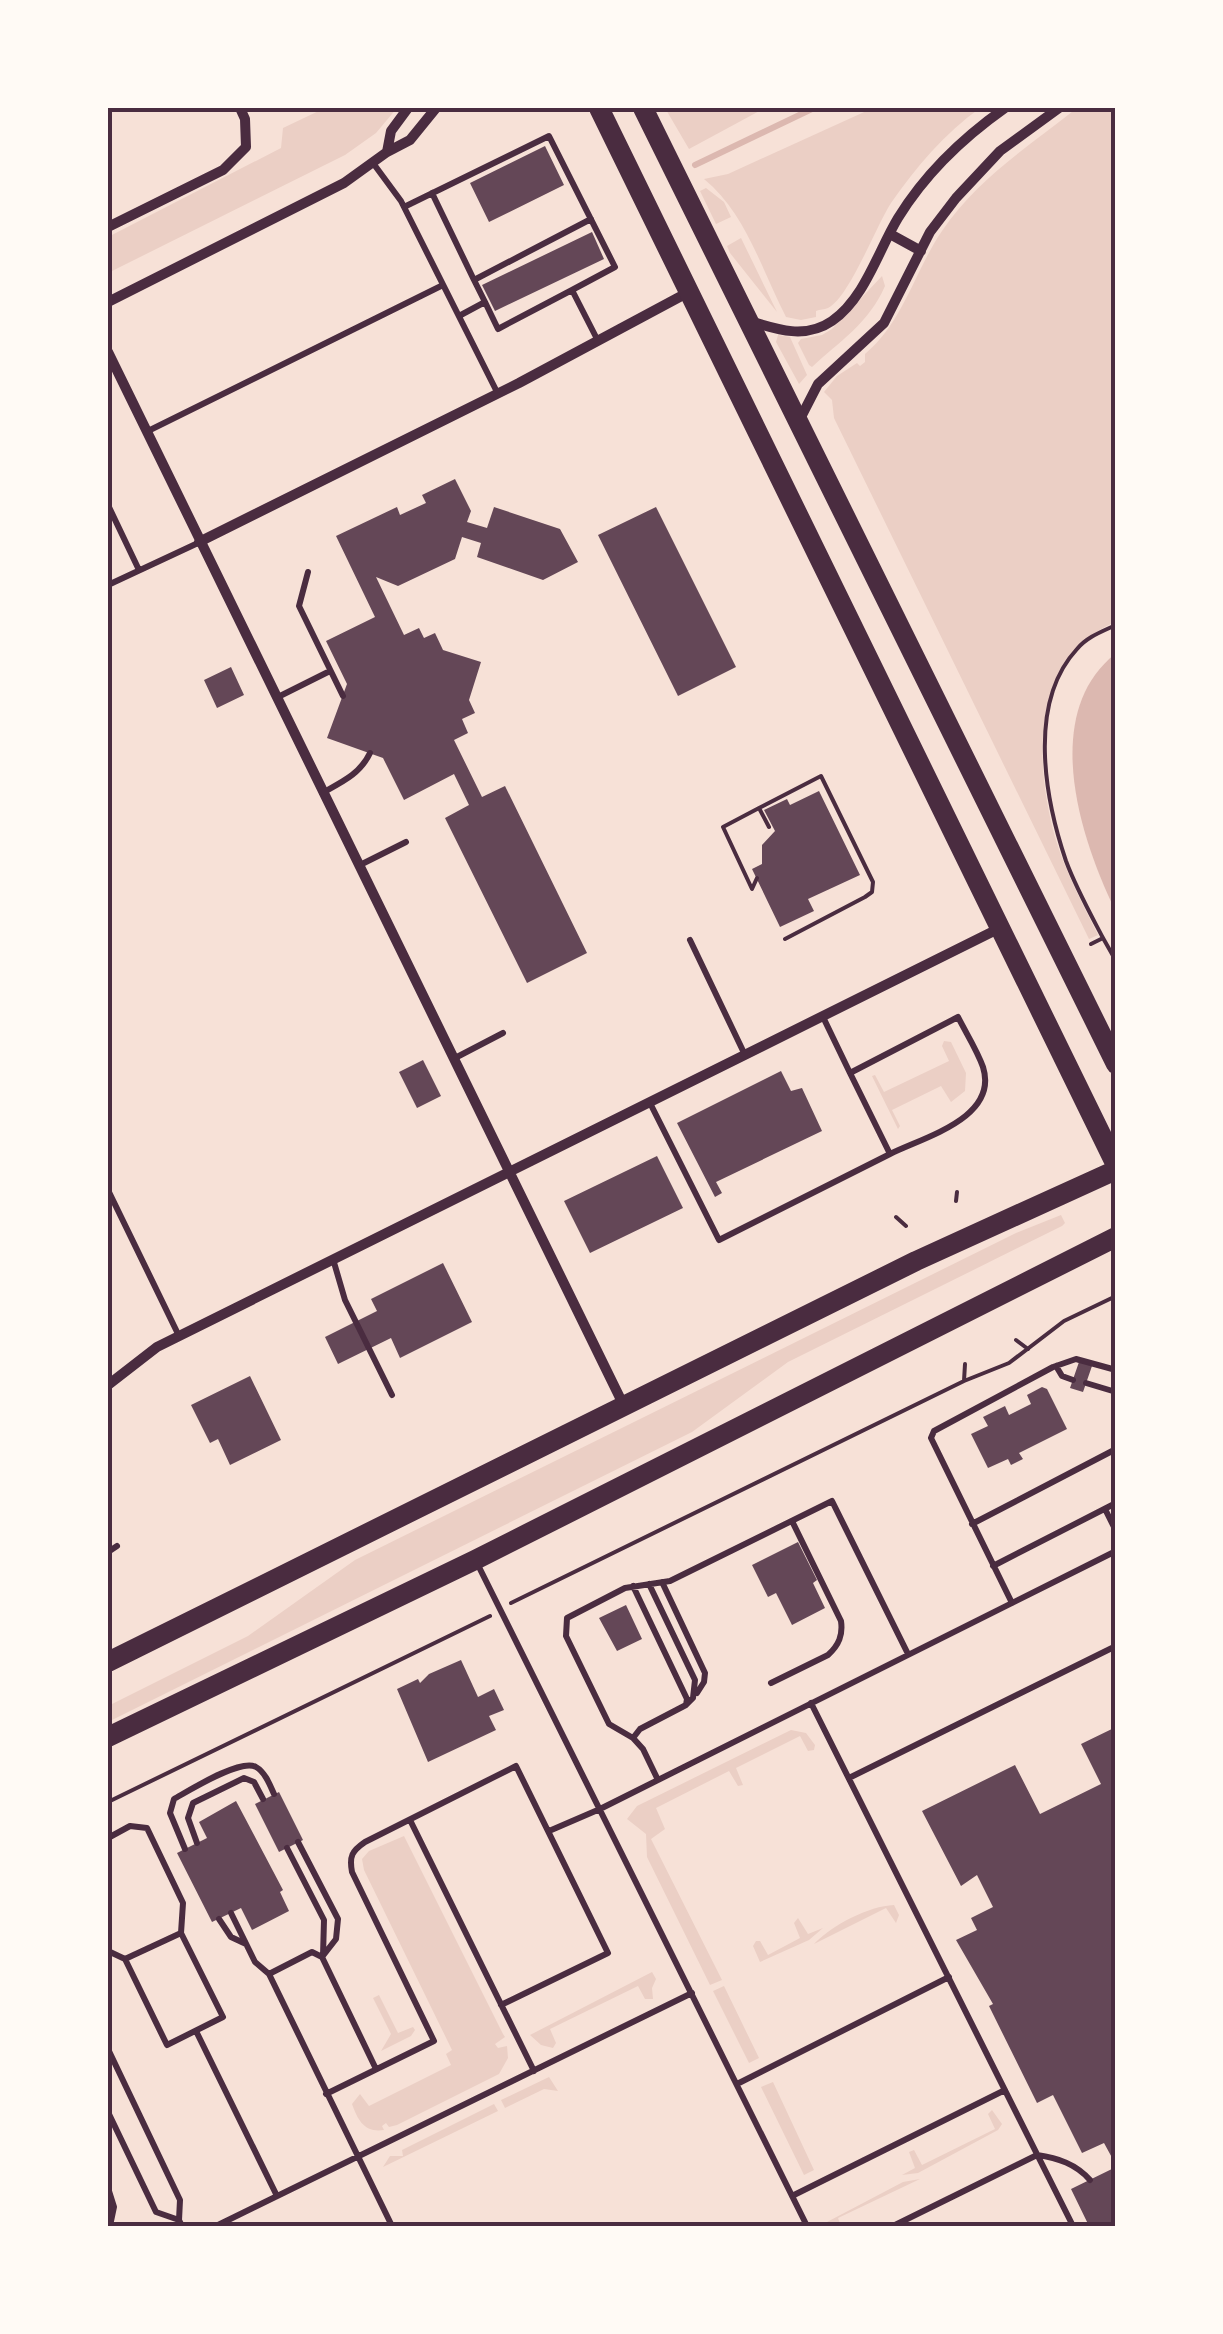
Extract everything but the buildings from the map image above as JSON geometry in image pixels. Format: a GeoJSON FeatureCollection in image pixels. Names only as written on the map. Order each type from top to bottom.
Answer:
{"type":"FeatureCollection","features":[{"type":"Feature","properties":{"kind":"main road"},"geometry":{"type":"LineString","coordinates":[[108,1662],[916,1261],[1116,1168],[599,108]]}},
{"type":"Feature","properties":{"kind":"main road"},"geometry":{"type":"LineString","coordinates":[[642,108],[1116,1064]]}},
{"type":"Feature","properties":{"kind":"main road"},"geometry":{"type":"LineString","coordinates":[[108,1737],[475,1560],[1116,1238]]}},
{"type":"Feature","properties":{"kind":"street"},"geometry":{"type":"LineString","coordinates":[[108,227],[224,170],[246,147],[245,118],[240,108]]}},
{"type":"Feature","properties":{"kind":"street"},"geometry":{"type":"LineString","coordinates":[[387,152],[391,131],[408,108]]}},
{"type":"Feature","properties":{"kind":"street"},"geometry":{"type":"LineString","coordinates":[[108,302],[344,183],[410,140],[436,108]]}},
{"type":"Feature","properties":{"kind":"street"},"geometry":{"type":"LineString","coordinates":[[746,319],[778,330],[807,332],[833,320],[858,293],[899,216],[950,153],[1006,108]]}},
{"type":"Feature","properties":{"kind":"street"},"geometry":{"type":"LineString","coordinates":[[798,425],[818,384],[884,322],[930,232],[972,178],[1000,151],[1059,108]]}},
{"type":"Feature","properties":{"kind":"street"},"geometry":{"type":"LineString","coordinates":[[890,234],[921,252]]}},
{"type":"Feature","properties":{"kind":"street"},"geometry":{"type":"LineString","coordinates":[[199,542],[498,394],[687,293]]}},
{"type":"Feature","properties":{"kind":"street"},"geometry":{"type":"LineString","coordinates":[[108,352],[624,1406]]}},
{"type":"Feature","properties":{"kind":"street"},"geometry":{"type":"LineString","coordinates":[[108,1385],[132,1364],[179,1336],[1001,928]]}},
{"type":"Feature","properties":{"kind":"lane"},"geometry":{"type":"LineString","coordinates":[[404,208],[432,193],[548,136],[615,266],[498,329],[432,193]]}},
{"type":"Feature","properties":{"kind":"lane"},"geometry":{"type":"LineString","coordinates":[[372,162],[404,208],[498,394]]}},
{"type":"Feature","properties":{"kind":"lane"},"geometry":{"type":"LineString","coordinates":[[474,280],[591,219]]}},
{"type":"Feature","properties":{"kind":"lane"},"geometry":{"type":"LineString","coordinates":[[146,432],[443,285]]}},
{"type":"Feature","properties":{"kind":"lane"},"geometry":{"type":"LineString","coordinates":[[572,290],[598,339]]}},
{"type":"Feature","properties":{"kind":"lane"},"geometry":{"type":"LineString","coordinates":[[459,316],[485,302]]}},
{"type":"Feature","properties":{"kind":"lane"},"geometry":{"type":"LineString","coordinates":[[108,506],[139,570]]}},
{"type":"Feature","properties":{"kind":"lane"},"geometry":{"type":"LineString","coordinates":[[108,585],[199,542]]}},
{"type":"Feature","properties":{"kind":"lane"},"geometry":{"type":"LineString","coordinates":[[308,572],[298,606],[343,696]]}},
{"type":"Feature","properties":{"kind":"lane"},"geometry":{"type":"LineString","coordinates":[[276,698],[330,671]]}},
{"type":"Feature","properties":{"kind":"lane"},"geometry":{"type":"LineString","coordinates":[[322,793],[364,766],[370,753]]}},
{"type":"Feature","properties":{"kind":"lane"},"geometry":{"type":"LineString","coordinates":[[358,866],[406,842]]}},
{"type":"Feature","properties":{"kind":"lane"},"geometry":{"type":"LineString","coordinates":[[690,940],[745,1055]]}},
{"type":"Feature","properties":{"kind":"lane"},"geometry":{"type":"LineString","coordinates":[[822,1016],[890,1154]]}},
{"type":"Feature","properties":{"kind":"lane"},"geometry":{"type":"LineString","coordinates":[[650,1102],[718,1240],[965,1117],[981,1102],[985,1079],[958,1018],[850,1073]]}},
{"type":"Feature","properties":{"kind":"lane"},"geometry":{"type":"LineString","coordinates":[[453,1060],[503,1034]]}},
{"type":"Feature","properties":{"kind":"lane"},"geometry":{"type":"LineString","coordinates":[[108,1190],[179,1336]]}},
{"type":"Feature","properties":{"kind":"lane"},"geometry":{"type":"LineString","coordinates":[[333,1260],[345,1300],[392,1396]]}},
{"type":"Feature","properties":{"kind":"lane"},"geometry":{"type":"LineString","coordinates":[[1012,1603],[938,1456],[931,1438],[934,1431],[1076,1359],[1116,1370]]}},
{"type":"Feature","properties":{"kind":"lane"},"geometry":{"type":"LineString","coordinates":[[1056,1366],[1062,1376],[1073,1380]]}},
{"type":"Feature","properties":{"kind":"lane"},"geometry":{"type":"LineString","coordinates":[[1086,1384],[1116,1392]]}},
{"type":"Feature","properties":{"kind":"lane"},"geometry":{"type":"LineString","coordinates":[[972,1524],[1116,1448]]}},
{"type":"Feature","properties":{"kind":"lane"},"geometry":{"type":"LineString","coordinates":[[658,1780],[633,1738],[609,1724],[564,1626],[566,1618],[574,1613],[633,1586],[670,1581],[832,1501],[908,1654]]}},
{"type":"Feature","properties":{"kind":"lane"},"geometry":{"type":"LineString","coordinates":[[993,1566],[1116,1503]]}},
{"type":"Feature","properties":{"kind":"lane"},"geometry":{"type":"LineString","coordinates":[[1104,1509],[1116,1531]]}},
{"type":"Feature","properties":{"kind":"lane"},"geometry":{"type":"LineString","coordinates":[[771,1682],[828,1655],[836,1648],[842,1631],[841,1620],[792,1520]]}},
{"type":"Feature","properties":{"kind":"lane"},"geometry":{"type":"LineString","coordinates":[[108,1552],[117,1546]]}},
{"type":"Feature","properties":{"kind":"lane"},"geometry":{"type":"LineString","coordinates":[[548,1832],[1116,1551]]}},
{"type":"Feature","properties":{"kind":"lane"},"geometry":{"type":"LineString","coordinates":[[475,1560],[807,2226]]}},
{"type":"Feature","properties":{"kind":"lane"},"geometry":{"type":"LineString","coordinates":[[633,1738],[640,1729],[686,1706],[701,1689],[705,1672],[662,1582]]}},
{"type":"Feature","properties":{"kind":"lane"},"geometry":{"type":"LineString","coordinates":[[649,1584],[696,1680],[693,1698]]}},
{"type":"Feature","properties":{"kind":"lane"},"geometry":{"type":"LineString","coordinates":[[633,1586],[687,1699],[686,1706]]}},
{"type":"Feature","properties":{"kind":"lane"},"geometry":{"type":"LineString","coordinates":[[848,1778],[1116,1646]]}},
{"type":"Feature","properties":{"kind":"lane"},"geometry":{"type":"LineString","coordinates":[[811,1703],[1073,2226]]}},
{"type":"Feature","properties":{"kind":"lane"},"geometry":{"type":"LineString","coordinates":[[186,1849],[170,1812],[174,1799],[242,1764],[260,1770],[274,1794]]}},
{"type":"Feature","properties":{"kind":"lane"},"geometry":{"type":"LineString","coordinates":[[326,2094],[434,2040],[352,1872],[350,1859],[354,1850],[516,1766],[608,1953],[502,2006]]}},
{"type":"Feature","properties":{"kind":"lane"},"geometry":{"type":"LineString","coordinates":[[197,1843],[188,1818],[193,1803],[244,1778],[254,1782],[263,1800]]}},
{"type":"Feature","properties":{"kind":"lane"},"geometry":{"type":"LineString","coordinates":[[410,1820],[534,2071]]}},
{"type":"Feature","properties":{"kind":"lane"},"geometry":{"type":"LineString","coordinates":[[108,1838],[130,1826],[146,1828],[183,1903],[181,1933],[223,2018],[167,2045],[125,1960],[108,1951]]}},
{"type":"Feature","properties":{"kind":"lane"},"geometry":{"type":"LineString","coordinates":[[298,1842],[338,1919],[336,1939],[322,1957]]}},
{"type":"Feature","properties":{"kind":"lane"},"geometry":{"type":"LineString","coordinates":[[287,1848],[324,1920],[322,1957],[376,2069]]}},
{"type":"Feature","properties":{"kind":"lane"},"geometry":{"type":"LineString","coordinates":[[230,1913],[255,1962],[270,1974],[392,2226]]}},
{"type":"Feature","properties":{"kind":"lane"},"geometry":{"type":"LineString","coordinates":[[220,1918],[231,1937],[247,1944]]}},
{"type":"Feature","properties":{"kind":"lane"},"geometry":{"type":"LineString","coordinates":[[125,1960],[181,1933]]}},
{"type":"Feature","properties":{"kind":"lane"},"geometry":{"type":"LineString","coordinates":[[270,1974],[312,1952],[322,1957]]}},
{"type":"Feature","properties":{"kind":"lane"},"geometry":{"type":"LineString","coordinates":[[737,2084],[948,1978]]}},
{"type":"Feature","properties":{"kind":"lane"},"geometry":{"type":"LineString","coordinates":[[216,2226],[692,1994]]}},
{"type":"Feature","properties":{"kind":"lane"},"geometry":{"type":"LineString","coordinates":[[196,2031],[277,2196]]}},
{"type":"Feature","properties":{"kind":"lane"},"geometry":{"type":"LineString","coordinates":[[108,2048],[110,2062],[180,2200],[180,2223],[156,2212],[108,2112]]}},
{"type":"Feature","properties":{"kind":"lane"},"geometry":{"type":"LineString","coordinates":[[792,2196],[1005,2090]]}},
{"type":"Feature","properties":{"kind":"lane"},"geometry":{"type":"LineString","coordinates":[[892,2226],[1038,2155],[1068,2163],[1090,2180]]}},
{"type":"Feature","properties":{"kind":"lane"},"geometry":{"type":"LineString","coordinates":[[108,2188],[114,2206],[110,2226]]}},
{"type":"Feature","properties":{"kind":"path"},"geometry":{"type":"LineString","coordinates":[[1116,625],[1074,650],[1052,692],[1046,728],[1054,822],[1073,878],[1116,961]]}},
{"type":"Feature","properties":{"kind":"path"},"geometry":{"type":"LineString","coordinates":[[757,878],[752,889],[723,827],[821,776],[873,882],[872,892],[785,939]]}},
{"type":"Feature","properties":{"kind":"path"},"geometry":{"type":"LineString","coordinates":[[759,808],[769,828]]}},
{"type":"Feature","properties":{"kind":"path"},"geometry":{"type":"LineString","coordinates":[[1091,944],[1102,938]]}},
{"type":"Feature","properties":{"kind":"path"},"geometry":{"type":"LineString","coordinates":[[956,1201],[957,1192]]}},
{"type":"Feature","properties":{"kind":"path"},"geometry":{"type":"LineString","coordinates":[[896,1217],[906,1226]]}},
{"type":"Feature","properties":{"kind":"path"},"geometry":{"type":"LineString","coordinates":[[108,1802],[1009,1362],[1064,1321],[1116,1296]]}},
{"type":"Feature","properties":{"kind":"path"},"geometry":{"type":"LineString","coordinates":[[1016,1340],[1028,1349]]}},
{"type":"Feature","properties":{"kind":"path"},"geometry":{"type":"LineString","coordinates":[[964,1381],[965,1364]]}},
{"type":"Feature","properties":{"kind":"shaded area"},"geometry":{"type":"Polygon","coordinates":[[[325,108],[397,108],[376,133],[345,155],[108,273],[108,237],[281,148],[283,128],[325,108]]]}},
{"type":"Feature","properties":{"kind":"shaded area"},"geometry":{"type":"Polygon","coordinates":[[[665,108],[765,108],[689,149],[665,108]]]}},
{"type":"Feature","properties":{"kind":"shaded area"},"geometry":{"type":"Polygon","coordinates":[[[873,108],[980,108],[943,140],[901,190],[836,302],[816,311],[816,317],[786,317],[741,224],[704,179],[728,174],[873,108]]]}},
{"type":"Feature","properties":{"kind":"shaded area"},"geometry":{"type":"Polygon","coordinates":[[[1077,108],[1115,108],[1115,622],[1087,638],[1067,660],[1046,714],[1043,745],[1048,807],[1055,837],[1098,935],[1089,939],[834,418],[832,400],[824,392],[837,376],[865,362],[865,354],[890,327],[942,231],[971,195],[1077,108]]]}},
{"type":"Feature","properties":{"kind":"shaded area"},"geometry":{"type":"Polygon","coordinates":[[[706,188],[724,202],[731,217],[716,224],[700,191],[706,188]]]}},
{"type":"Feature","properties":{"kind":"shaded area"},"geometry":{"type":"Polygon","coordinates":[[[741,238],[777,312],[730,253],[727,246],[741,238]]]}},
{"type":"Feature","properties":{"kind":"shaded area"},"geometry":{"type":"Polygon","coordinates":[[[882,276],[885,286],[862,321],[812,367],[809,365],[798,343],[801,339],[832,329],[882,276]]]}},
{"type":"Feature","properties":{"kind":"shaded area"},"geometry":{"type":"Polygon","coordinates":[[[778,335],[790,337],[807,375],[799,384],[776,342],[778,335]]]}},
{"type":"Feature","properties":{"kind":"shaded area"},"geometry":{"type":"Polygon","coordinates":[[[1115,654],[1115,910],[1080,813],[1073,742],[1078,709],[1092,679],[1115,654]]]}},
{"type":"Feature","properties":{"kind":"shaded area"},"geometry":{"type":"Polygon","coordinates":[[[944,1041],[951,1042],[966,1073],[965,1091],[951,1102],[941,1086],[892,1110],[898,1129],[872,1076],[884,1092],[949,1061],[942,1046],[944,1041]]]}},
{"type":"Feature","properties":{"kind":"shaded area"},"geometry":{"type":"Polygon","coordinates":[[[1061,1215],[1065,1223],[1062,1226],[788,1362],[692,1432],[108,1722],[108,1706],[248,1636],[355,1560],[1016,1233],[1061,1215]]]}},
{"type":"Feature","properties":{"kind":"shaded area"},"geometry":{"type":"Polygon","coordinates":[[[791,1730],[806,1733],[815,1745],[814,1750],[808,1751],[800,1736],[736,1768],[743,1785],[738,1786],[729,1771],[656,1808],[665,1829],[651,1839],[722,1980],[710,1985],[647,1857],[646,1834],[627,1819],[637,1806],[791,1730]]]}},
{"type":"Feature","properties":{"kind":"shaded area"},"geometry":{"type":"Polygon","coordinates":[[[404,1836],[505,2037],[495,2044],[498,2048],[507,2046],[508,2058],[499,2074],[397,2125],[389,2127],[386,2123],[382,2126],[384,2130],[377,2130],[367,2128],[357,2116],[352,2104],[360,2094],[369,2106],[451,2065],[446,2054],[452,2050],[364,1870],[362,1859],[369,1851],[404,1836]]]}},
{"type":"Feature","properties":{"kind":"shaded area"},"geometry":{"type":"Polygon","coordinates":[[[894,1905],[899,1915],[896,1923],[886,1908],[814,1944],[851,1918],[894,1905]]]}},
{"type":"Feature","properties":{"kind":"shaded area"},"geometry":{"type":"Polygon","coordinates":[[[798,1918],[808,1934],[823,1928],[809,1940],[760,1962],[753,1946],[756,1941],[760,1941],[768,1955],[800,1938],[794,1923],[798,1918]]]}},
{"type":"Feature","properties":{"kind":"shaded area"},"geometry":{"type":"Polygon","coordinates":[[[652,1972],[656,1979],[653,1999],[645,1999],[638,1986],[550,2029],[556,2043],[553,2048],[541,2045],[530,2035],[652,1972]]]}},
{"type":"Feature","properties":{"kind":"shaded area"},"geometry":{"type":"Polygon","coordinates":[[[724,1986],[759,2058],[749,2063],[713,1991],[724,1986]]]}},
{"type":"Feature","properties":{"kind":"shaded area"},"geometry":{"type":"Polygon","coordinates":[[[379,1995],[398,2033],[413,2027],[415,2030],[411,2036],[381,2051],[391,2034],[373,1998],[379,1995]]]}},
{"type":"Feature","properties":{"kind":"shaded area"},"geometry":{"type":"Polygon","coordinates":[[[549,2077],[558,2091],[544,2089],[505,2108],[501,2100],[549,2077]]]}},
{"type":"Feature","properties":{"kind":"shaded area"},"geometry":{"type":"Polygon","coordinates":[[[773,2082],[814,2170],[804,2175],[761,2087],[773,2082]]]}},
{"type":"Feature","properties":{"kind":"shaded area"},"geometry":{"type":"Polygon","coordinates":[[[494,2104],[498,2111],[383,2167],[390,2156],[403,2156],[402,2150],[494,2104]]]}},
{"type":"Feature","properties":{"kind":"shaded area"},"geometry":{"type":"Polygon","coordinates":[[[992,2110],[1002,2124],[998,2130],[918,2173],[902,2175],[915,2168],[909,2152],[914,2150],[922,2165],[995,2129],[988,2114],[992,2110]]]}},
{"type":"Feature","properties":{"kind":"shaded area"},"geometry":{"type":"Polygon","coordinates":[[[920,2179],[838,2218],[841,2226],[829,2226],[827,2222],[903,2182],[920,2179]]]}},
{"type":"Feature","properties":{"kind":"waterway"},"geometry":{"type":"LineString","coordinates":[[695,165],[814,108]]}}]}
